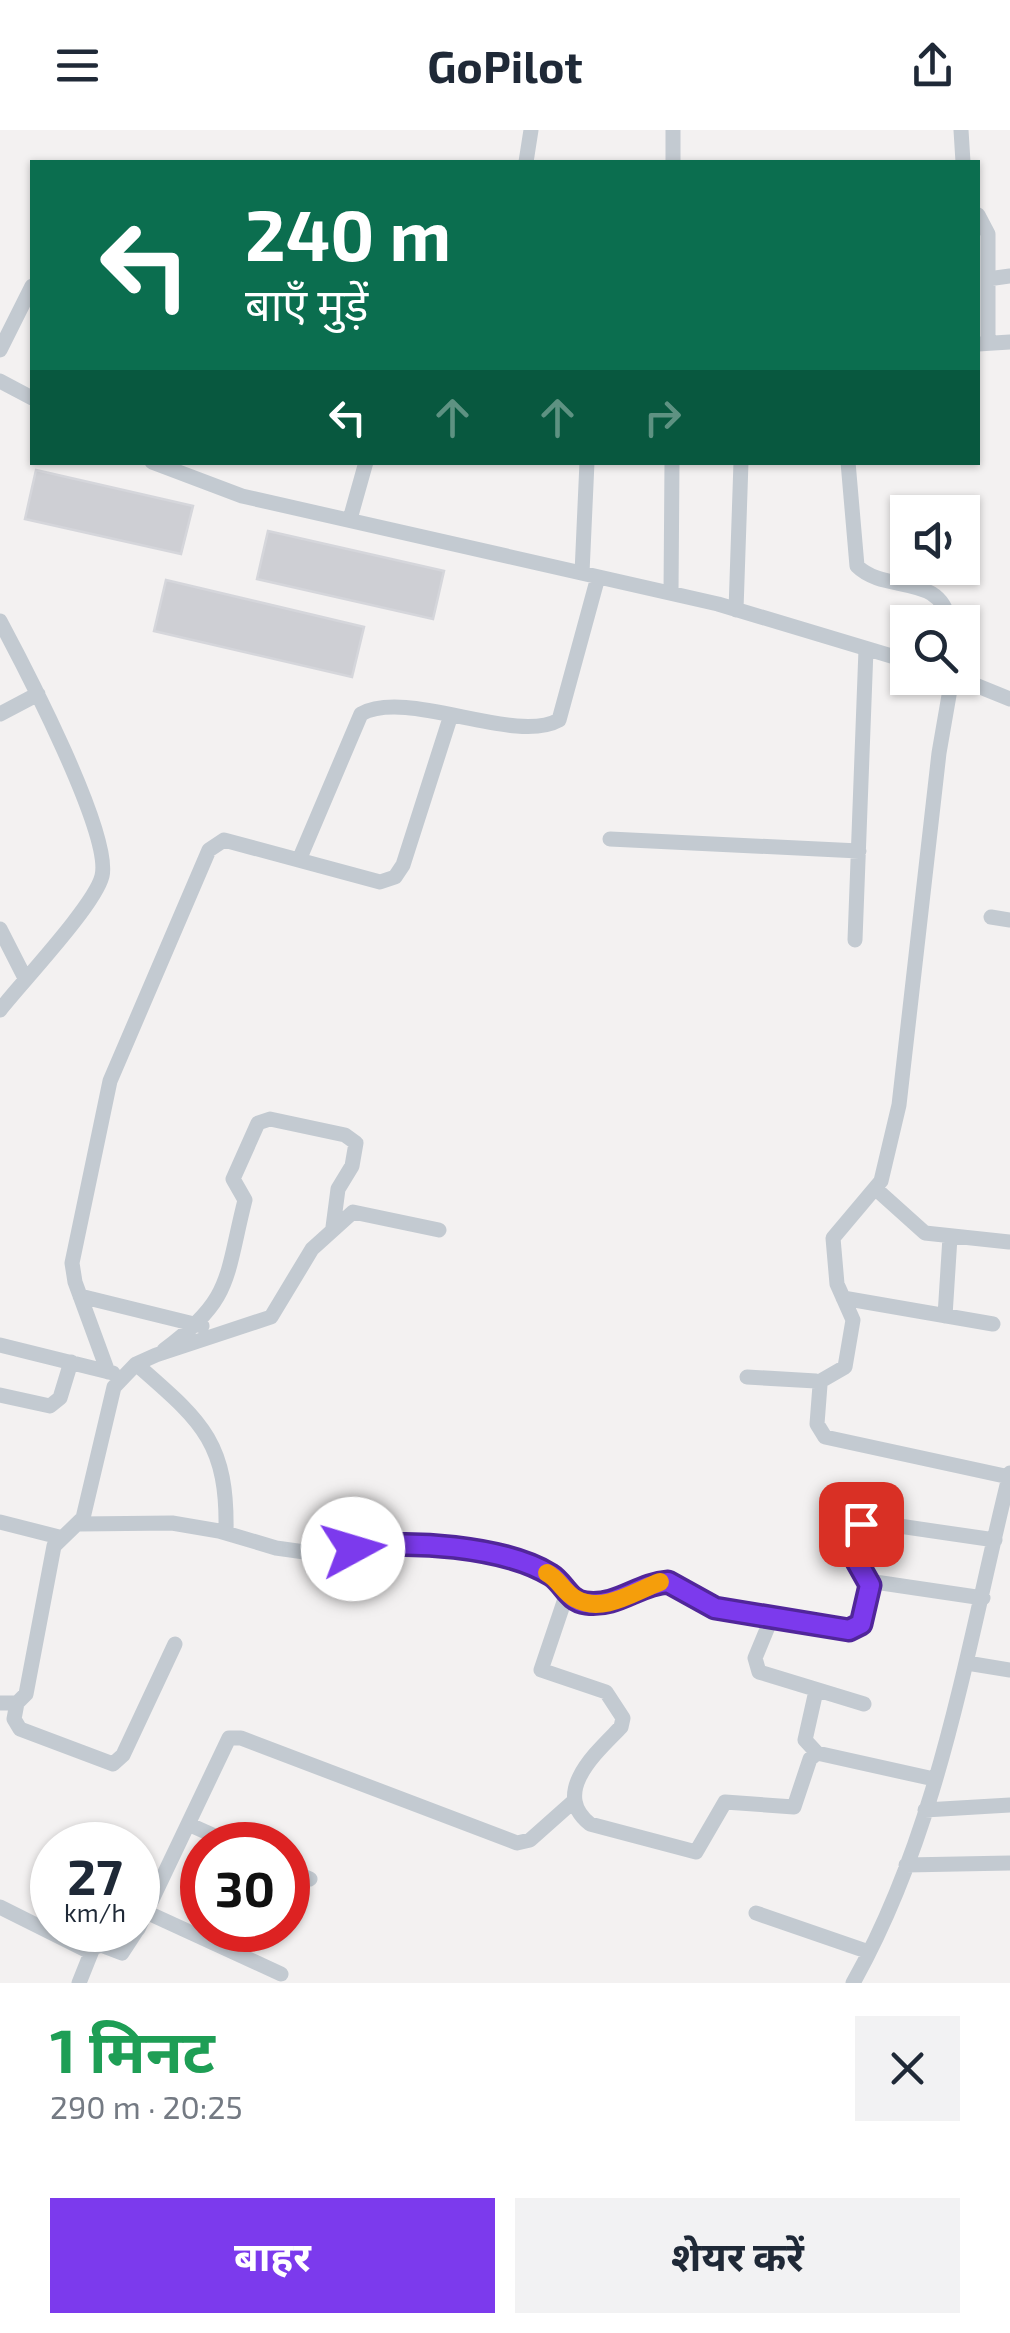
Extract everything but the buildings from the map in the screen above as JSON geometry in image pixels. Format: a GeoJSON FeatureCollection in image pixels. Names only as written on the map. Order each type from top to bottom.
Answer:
{"type":"FeatureCollection","features":[{"type":"Feature","properties":{"kind":"street"},"geometry":{"type":"LineString","coordinates":[[526,160],[530,130]]}},
{"type":"Feature","properties":{"kind":"street"},"geometry":{"type":"LineString","coordinates":[[673,130],[673,160]]}},
{"type":"Feature","properties":{"kind":"street"},"geometry":{"type":"LineString","coordinates":[[962,130],[963,160]]}},
{"type":"Feature","properties":{"kind":"street"},"geometry":{"type":"LineString","coordinates":[[980,219],[988,234],[983,342],[1010,342]]}},
{"type":"Feature","properties":{"kind":"street"},"geometry":{"type":"LineString","coordinates":[[988,279],[1010,276]]}},
{"type":"Feature","properties":{"kind":"street"},"geometry":{"type":"LineString","coordinates":[[0,350],[30,290]]}},
{"type":"Feature","properties":{"kind":"street"},"geometry":{"type":"LineString","coordinates":[[0,382],[30,397]]}},
{"type":"Feature","properties":{"kind":"street"},"geometry":{"type":"LineString","coordinates":[[160,465],[226,491],[736,610],[890,656]]}},
{"type":"Feature","properties":{"kind":"street"},"geometry":{"type":"LineString","coordinates":[[350,519],[365,465]]}},
{"type":"Feature","properties":{"kind":"street"},"geometry":{"type":"LineString","coordinates":[[299,860],[361,714],[388,707],[520,724],[550,724],[559,720],[590,575],[588,465]]}},
{"type":"Feature","properties":{"kind":"street"},"geometry":{"type":"LineString","coordinates":[[671,594],[672,465]]}},
{"type":"Feature","properties":{"kind":"street"},"geometry":{"type":"LineString","coordinates":[[736,610],[741,465]]}},
{"type":"Feature","properties":{"kind":"street"},"geometry":{"type":"LineString","coordinates":[[848,465],[857,566],[870,576],[934,594],[943,605]]}},
{"type":"Feature","properties":{"kind":"street"},"geometry":{"type":"LineString","coordinates":[[0,622],[38,694],[100,848],[102,876],[0,1010]]}},
{"type":"Feature","properties":{"kind":"street"},"geometry":{"type":"LineString","coordinates":[[855,940],[866,650]]}},
{"type":"Feature","properties":{"kind":"street"},"geometry":{"type":"LineString","coordinates":[[980,687],[1010,698]]}},
{"type":"Feature","properties":{"kind":"street"},"geometry":{"type":"LineString","coordinates":[[0,714],[38,694]]}},
{"type":"Feature","properties":{"kind":"street"},"geometry":{"type":"LineString","coordinates":[[748,1376],[819,1382],[845,1367],[853,1320],[836,1276],[833,1238],[876,1189],[900,1105],[939,753],[951,695]]}},
{"type":"Feature","properties":{"kind":"street"},"geometry":{"type":"LineString","coordinates":[[122,1370],[80,1296],[72,1263],[110,1080],[209,850],[224,840],[380,882],[395,877],[403,865],[451,715]]}},
{"type":"Feature","properties":{"kind":"street"},"geometry":{"type":"LineString","coordinates":[[610,839],[859,851]]}},
{"type":"Feature","properties":{"kind":"street"},"geometry":{"type":"LineString","coordinates":[[991,917],[1010,920]]}},
{"type":"Feature","properties":{"kind":"street"},"geometry":{"type":"LineString","coordinates":[[0,929],[25,978]]}},
{"type":"Feature","properties":{"kind":"street"},"geometry":{"type":"LineString","coordinates":[[156,1355],[198,1324],[222,1293],[244,1200],[233,1178],[258,1123],[270,1119],[353,1140],[357,1148],[338,1189],[333,1227]]}},
{"type":"Feature","properties":{"kind":"street"},"geometry":{"type":"LineString","coordinates":[[876,1189],[925,1233],[1009,1242]]}},
{"type":"Feature","properties":{"kind":"street"},"geometry":{"type":"LineString","coordinates":[[80,1524],[111,1398],[122,1370],[156,1355],[254,1326],[279,1310],[312,1249],[333,1227],[357,1211],[439,1230]]}},
{"type":"Feature","properties":{"kind":"street"},"geometry":{"type":"LineString","coordinates":[[945,1316],[950,1236]]}},
{"type":"Feature","properties":{"kind":"street"},"geometry":{"type":"LineString","coordinates":[[80,1296],[198,1324],[214,1339]]}},
{"type":"Feature","properties":{"kind":"street"},"geometry":{"type":"LineString","coordinates":[[844,1298],[993,1324]]}},
{"type":"Feature","properties":{"kind":"street"},"geometry":{"type":"LineString","coordinates":[[0,1345],[122,1370],[187,1410],[219,1458],[224,1474],[226,1532]]}},
{"type":"Feature","properties":{"kind":"street"},"geometry":{"type":"LineString","coordinates":[[0,1395],[45,1406],[56,1404],[71,1362]]}},
{"type":"Feature","properties":{"kind":"street"},"geometry":{"type":"LineString","coordinates":[[819,1382],[817,1424],[825,1437],[1010,1475],[967,1663],[925,1810],[906,1866],[852,1983]]}},
{"type":"Feature","properties":{"kind":"street"},"geometry":{"type":"LineString","coordinates":[[174,1644],[122,1755],[113,1764],[20,1729],[14,1719],[18,1703],[26,1694],[59,1538],[80,1524],[132,1520],[226,1532],[276,1548],[318,1554],[394,1543],[465,1548],[548,1573],[567,1592],[588,1603],[618,1601],[668,1582],[715,1608],[853,1629],[861,1624],[870,1585],[856,1560],[859,1528],[865,1522],[995,1540]]}},
{"type":"Feature","properties":{"kind":"street"},"geometry":{"type":"LineString","coordinates":[[0,1522],[59,1538]]}},
{"type":"Feature","properties":{"kind":"street"},"geometry":{"type":"LineString","coordinates":[[870,1585],[879,1581],[982,1598]]}},
{"type":"Feature","properties":{"kind":"street"},"geometry":{"type":"LineString","coordinates":[[567,1592],[542,1670],[606,1692],[623,1718],[621,1727],[581,1770],[575,1800],[590,1824],[696,1852],[725,1802],[794,1807],[808,1762],[817,1753]]}},
{"type":"Feature","properties":{"kind":"street"},"geometry":{"type":"LineString","coordinates":[[772,1617],[754,1658],[763,1675],[864,1704]]}},
{"type":"Feature","properties":{"kind":"street"},"geometry":{"type":"LineString","coordinates":[[967,1663],[1010,1670]]}},
{"type":"Feature","properties":{"kind":"street"},"geometry":{"type":"LineString","coordinates":[[816,1691],[805,1743],[817,1753],[934,1779]]}},
{"type":"Feature","properties":{"kind":"street"},"geometry":{"type":"LineString","coordinates":[[0,1703],[18,1703]]}},
{"type":"Feature","properties":{"kind":"street"},"geometry":{"type":"LineString","coordinates":[[189,1822],[226,1741],[234,1737],[517,1843],[530,1840],[575,1800]]}},
{"type":"Feature","properties":{"kind":"street"},"geometry":{"type":"LineString","coordinates":[[925,1810],[1010,1806]]}},
{"type":"Feature","properties":{"kind":"street"},"geometry":{"type":"LineString","coordinates":[[160,1883],[180,1841]]}},
{"type":"Feature","properties":{"kind":"street"},"geometry":{"type":"LineString","coordinates":[[906,1866],[1010,1863]]}},
{"type":"Feature","properties":{"kind":"street"},"geometry":{"type":"LineString","coordinates":[[0,1907],[30,1922]]}},
{"type":"Feature","properties":{"kind":"street"},"geometry":{"type":"LineString","coordinates":[[756,1913],[869,1952]]}},
{"type":"Feature","properties":{"kind":"street"},"geometry":{"type":"LineString","coordinates":[[160,1918],[281,1974]]}},
{"type":"Feature","properties":{"kind":"street"},"geometry":{"type":"LineString","coordinates":[[79,1983],[90,1952]]}},
{"type":"Feature","properties":{"kind":"slow traffic"},"geometry":{"type":"LineString","coordinates":[[547,1573],[572,1597],[588,1603],[618,1601],[660,1582]]}},
{"type":"Feature","properties":{"kind":"route"},"geometry":{"type":"LineString","coordinates":[[353,1549],[394,1543],[465,1548],[548,1573],[580,1602],[618,1601],[654,1584],[668,1582],[715,1608],[849,1630],[861,1624],[870,1585],[856,1560],[861,1524]]}}]}
